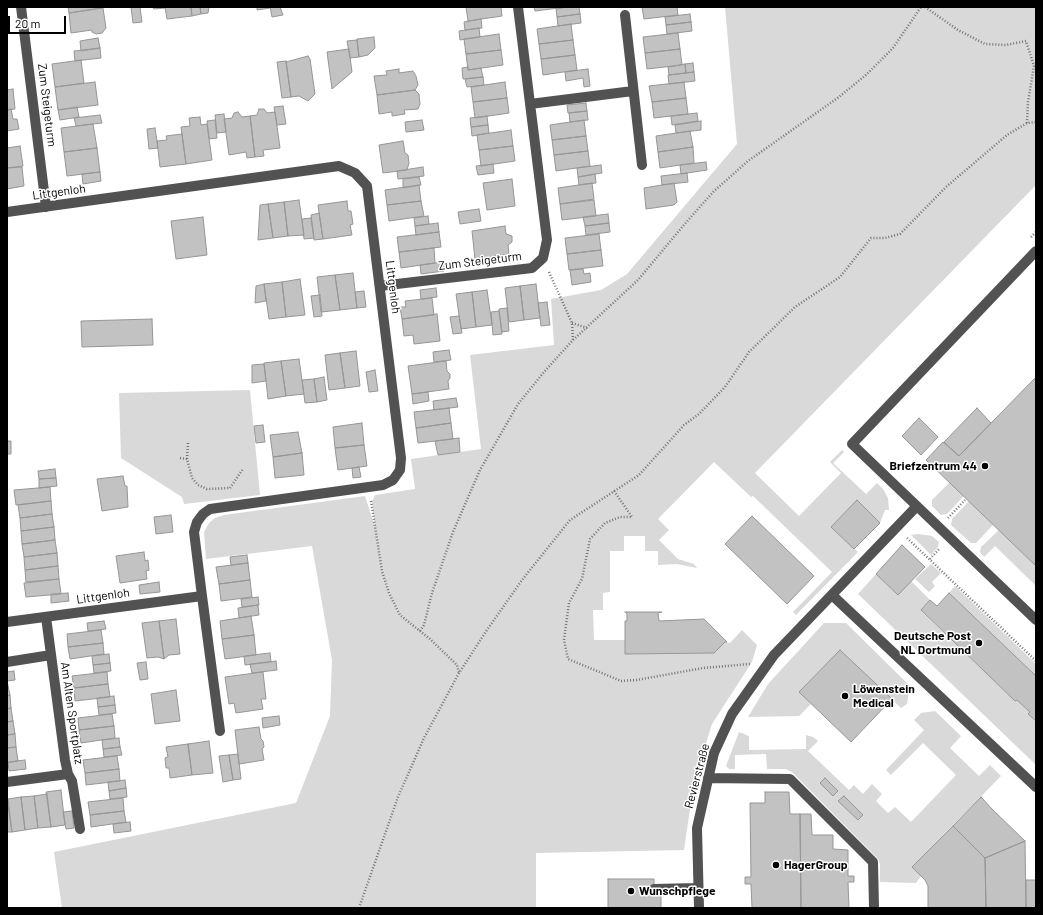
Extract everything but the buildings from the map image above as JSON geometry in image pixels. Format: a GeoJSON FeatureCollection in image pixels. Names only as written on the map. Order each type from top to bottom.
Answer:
{"type":"FeatureCollection","features":[{"type":"Feature","properties":{"kind":"street","name":"Zum Steigeturm"},"geometry":{"type":"LineString","coordinates":[[21,7],[46,207]]}},
{"type":"Feature","properties":{"kind":"street"},"geometry":{"type":"LineString","coordinates":[[518,7],[547,240],[544,258]]}},
{"type":"Feature","properties":{"kind":"street"},"geometry":{"type":"LineString","coordinates":[[625,15],[642,164]]}},
{"type":"Feature","properties":{"kind":"street"},"geometry":{"type":"LineString","coordinates":[[530,104],[633,91]]}},
{"type":"Feature","properties":{"kind":"street","name":"Littgenloh"},"geometry":{"type":"LineString","coordinates":[[7,212],[339,166],[355,173],[367,186],[401,458],[400,470],[393,480],[383,485],[210,509],[203,514],[197,522],[194,532],[220,731]]}},
{"type":"Feature","properties":{"kind":"street"},"geometry":{"type":"LineString","coordinates":[[1036,251],[852,444],[1036,620]]}},
{"type":"Feature","properties":{"kind":"street","name":"Zum Steigeturm"},"geometry":{"type":"LineString","coordinates":[[380,286],[532,268],[544,258]]}},
{"type":"Feature","properties":{"kind":"street","name":"Revierstraße"},"geometry":{"type":"LineString","coordinates":[[699,908],[697,828],[714,753],[732,714],[769,662],[917,506]]}},
{"type":"Feature","properties":{"kind":"street"},"geometry":{"type":"LineString","coordinates":[[832,595],[1036,788]]}},
{"type":"Feature","properties":{"kind":"street","name":"Littgenloh"},"geometry":{"type":"LineString","coordinates":[[7,622],[202,596]]}},
{"type":"Feature","properties":{"kind":"street","name":"Am Alten Sportplatz"},"geometry":{"type":"LineString","coordinates":[[46,617],[68,774],[72,781],[80,830]]}},
{"type":"Feature","properties":{"kind":"street","name":"Am Alten Sportplatz"},"geometry":{"type":"LineString","coordinates":[[7,662],[51,655]]}},
{"type":"Feature","properties":{"kind":"street","name":"Am Alten Sportplatz"},"geometry":{"type":"LineString","coordinates":[[7,782],[68,774]]}},
{"type":"Feature","properties":{"kind":"street"},"geometry":{"type":"LineString","coordinates":[[708,778],[790,779],[873,862],[874,908]]}},
{"type":"Feature","properties":{"kind":"street"},"geometry":{"type":"LineString","coordinates":[[654,889],[698,888]]}},
{"type":"Feature","properties":{"kind":"path"},"geometry":{"type":"LineString","coordinates":[[420,631],[424,625],[432,593],[454,532],[480,470],[518,404],[573,340],[638,280],[682,226],[714,191],[748,161],[839,97],[867,74],[893,48],[921,7]]}},
{"type":"Feature","properties":{"kind":"path"},"geometry":{"type":"LineString","coordinates":[[925,7],[958,30],[985,44],[1006,45],[1026,41],[1034,66],[1028,102],[1027,123]]}},
{"type":"Feature","properties":{"kind":"path"},"geometry":{"type":"LineString","coordinates":[[360,908],[398,797],[424,738],[459,673],[522,580],[570,520],[639,475],[684,425],[699,414],[725,388],[749,352],[795,307],[840,277],[871,238],[885,238],[900,234],[946,187],[1007,134],[1027,123],[1036,122]]}},
{"type":"Feature","properties":{"kind":"path"},"geometry":{"type":"LineString","coordinates":[[544,258],[555,288],[572,323],[573,340]]}},
{"type":"Feature","properties":{"kind":"path"},"geometry":{"type":"LineString","coordinates":[[572,323],[587,328]]}},
{"type":"Feature","properties":{"kind":"path"},"geometry":{"type":"LineString","coordinates":[[188,443],[187,459],[192,478],[198,485],[207,489],[230,488]]}},
{"type":"Feature","properties":{"kind":"path"},"geometry":{"type":"LineString","coordinates":[[180,458],[187,459]]}},
{"type":"Feature","properties":{"kind":"path"},"geometry":{"type":"LineString","coordinates":[[232,506],[230,488],[243,469]]}},
{"type":"Feature","properties":{"kind":"path"},"geometry":{"type":"LineString","coordinates":[[369,487],[382,571],[389,593],[400,614],[457,665],[459,673]]}},
{"type":"Feature","properties":{"kind":"path"},"geometry":{"type":"LineString","coordinates":[[614,491],[632,517],[620,517],[605,523],[590,538],[582,578],[568,603],[564,640],[568,660],[621,681],[637,680],[703,668],[769,662]]}},
{"type":"Feature","properties":{"kind":"path"},"geometry":{"type":"LineString","coordinates":[[947,520],[965,500]]}},
{"type":"Feature","properties":{"kind":"path"},"geometry":{"type":"LineString","coordinates":[[907,538],[1036,661]]}},
{"type":"Feature","properties":{"kind":"path"},"geometry":{"type":"LineString","coordinates":[[930,559],[943,546]]}},
{"type":"Feature","properties":{"kind":"shaded area"},"geometry":{"type":"Polygon","coordinates":[[[725,7],[1036,7],[1036,185],[755,473],[799,516],[841,473],[830,462],[842,450],[844,452],[833,463],[866,494],[877,483],[883,489],[888,498],[889,510],[885,510],[880,523],[857,500],[832,527],[858,552],[796,615],[793,612],[832,572],[753,496],[751,497],[714,462],[658,519],[669,530],[659,540],[678,559],[694,564],[697,568],[677,564],[658,565],[658,551],[645,551],[645,536],[624,536],[624,551],[610,551],[610,592],[603,593],[603,610],[593,610],[594,640],[626,640],[626,654],[714,653],[725,642],[730,643],[742,630],[757,645],[752,662],[712,724],[694,782],[684,850],[536,853],[536,908],[62,908],[54,852],[296,803],[330,716],[332,660],[312,546],[206,559],[204,532],[209,523],[215,518],[224,515],[365,496],[375,527],[372,501],[375,495],[415,489],[411,459],[481,449],[470,355],[554,345],[551,299],[601,290],[627,274],[737,144],[725,7]]]}},
{"type":"Feature","properties":{"kind":"shaded area"},"geometry":{"type":"Polygon","coordinates":[[[250,390],[260,495],[184,504],[182,497],[121,458],[119,393],[250,390]]]}},
{"type":"Feature","properties":{"kind":"shaded area"},"geometry":{"type":"Polygon","coordinates":[[[950,482],[964,496],[947,514],[941,515],[932,506],[932,500],[950,482]]]}},
{"type":"Feature","properties":{"kind":"shaded area"},"geometry":{"type":"Polygon","coordinates":[[[969,501],[993,525],[976,543],[971,543],[951,525],[952,519],[969,501]]]}},
{"type":"Feature","properties":{"kind":"shaded area"},"geometry":{"type":"Polygon","coordinates":[[[999,530],[1036,566],[1036,586],[995,546],[984,557],[980,552],[981,547],[999,530]]]}},
{"type":"Feature","properties":{"kind":"shaded area"},"geometry":{"type":"Polygon","coordinates":[[[918,534],[932,536],[939,542],[938,547],[931,555],[911,535],[918,534]]]}},
{"type":"Feature","properties":{"kind":"shaded area"},"geometry":{"type":"Polygon","coordinates":[[[931,564],[941,573],[932,582],[935,586],[929,592],[915,579],[931,564]]]}},
{"type":"Feature","properties":{"kind":"shaded area"},"geometry":{"type":"Polygon","coordinates":[[[876,574],[898,595],[911,581],[930,600],[921,611],[1015,701],[1017,700],[1030,712],[1028,714],[1036,721],[1036,765],[858,594],[876,574]]]}},
{"type":"Feature","properties":{"kind":"shaded area"},"geometry":{"type":"Polygon","coordinates":[[[955,586],[1036,664],[1036,676],[949,593],[955,586]]]}},
{"type":"Feature","properties":{"kind":"shaded area"},"geometry":{"type":"Polygon","coordinates":[[[824,623],[846,623],[910,686],[907,704],[901,708],[840,650],[799,692],[811,704],[799,716],[748,717],[768,684],[824,623]]]}},
{"type":"Feature","properties":{"kind":"shaded area"},"geometry":{"type":"Polygon","coordinates":[[[935,711],[961,736],[950,748],[979,776],[990,765],[1001,776],[912,867],[921,876],[916,883],[880,882],[880,864],[878,859],[792,772],[785,769],[767,769],[766,754],[735,755],[735,769],[729,769],[726,766],[739,732],[749,736],[749,750],[806,749],[806,735],[813,737],[818,741],[808,751],[849,790],[854,785],[863,794],[872,784],[882,794],[876,801],[888,813],[895,807],[911,822],[956,775],[923,743],[891,775],[886,770],[924,730],[914,720],[921,713],[935,711]]]}},
{"type":"Feature","properties":{"kind":"place","name":"Briefzentrum 44"},"geometry":{"type":"Point","coordinates":[985,466]}},
{"type":"Feature","properties":{"kind":"place","name":"Deutsche Post NL Dortmund"},"geometry":{"type":"Point","coordinates":[979,643]}},
{"type":"Feature","properties":{"kind":"place","name":"Löwenstein Medical"},"geometry":{"type":"Point","coordinates":[845,696]}},
{"type":"Feature","properties":{"kind":"place","name":"HagerGroup"},"geometry":{"type":"Point","coordinates":[776,865]}},
{"type":"Feature","properties":{"kind":"place","name":"Wunschpflege"},"geometry":{"type":"Point","coordinates":[631,891]}}]}
